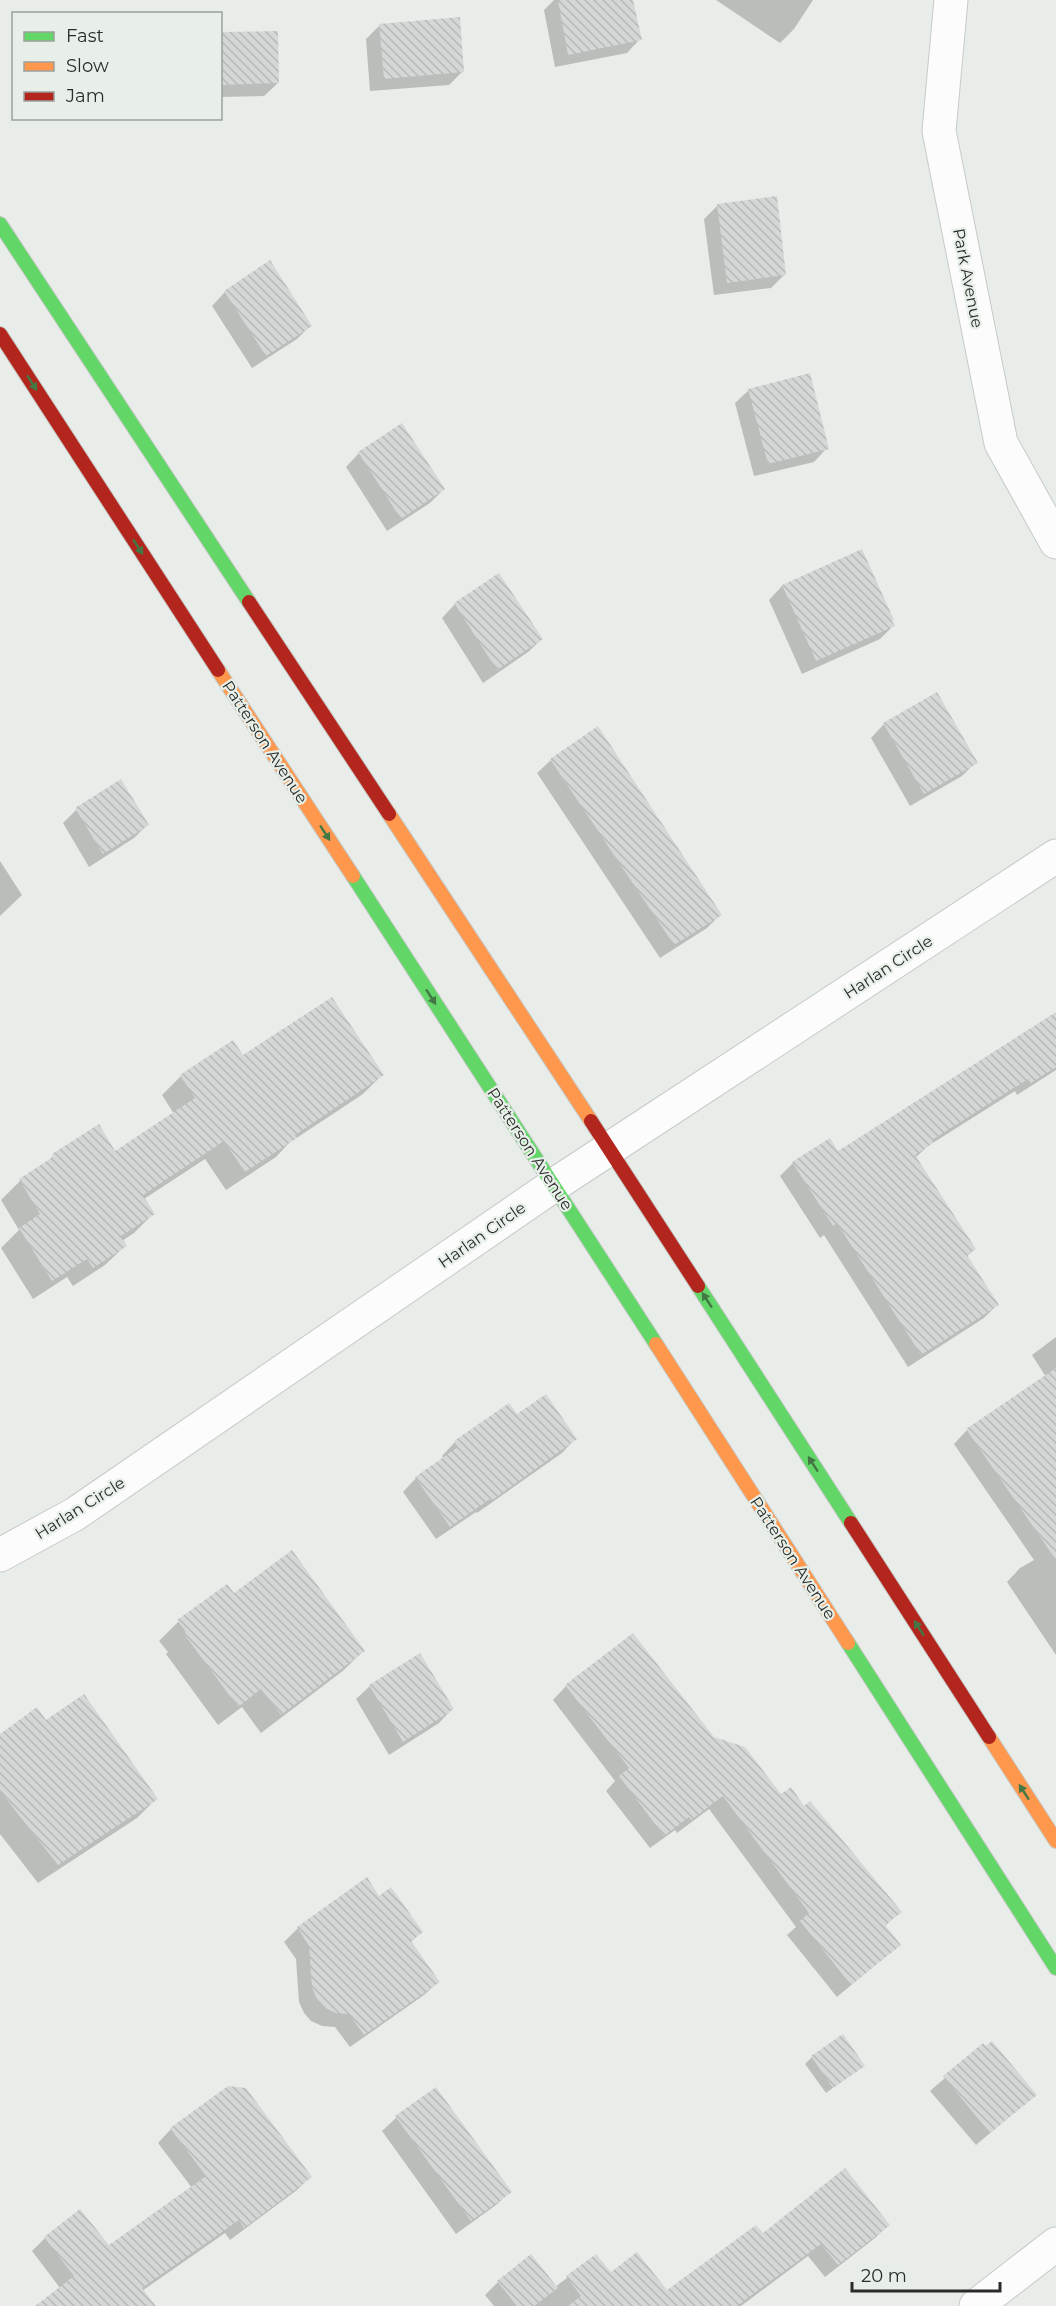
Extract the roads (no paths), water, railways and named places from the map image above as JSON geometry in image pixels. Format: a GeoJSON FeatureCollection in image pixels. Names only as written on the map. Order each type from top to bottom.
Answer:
{"type":"FeatureCollection","features":[{"type":"Feature","properties":{"kind":"main road"},"geometry":{"type":"LineString","coordinates":[[0,224],[610,1149],[1056,1841]]}},
{"type":"Feature","properties":{"kind":"main road","name":"Patterson Avenue"},"geometry":{"type":"LineString","coordinates":[[0,334],[554,1185],[1056,1968]]}},
{"type":"Feature","properties":{"kind":"street","name":"Park Avenue"},"geometry":{"type":"LineString","coordinates":[[951,0],[939,131],[1001,443],[1056,542]]}},
{"type":"Feature","properties":{"kind":"street","name":"Harlan Circle"},"geometry":{"type":"LineString","coordinates":[[0,1556],[75,1514],[554,1185],[1056,856]]}},
{"type":"Feature","properties":{"kind":"street"},"geometry":{"type":"LineString","coordinates":[[976,2306],[1056,2244]]}}]}
